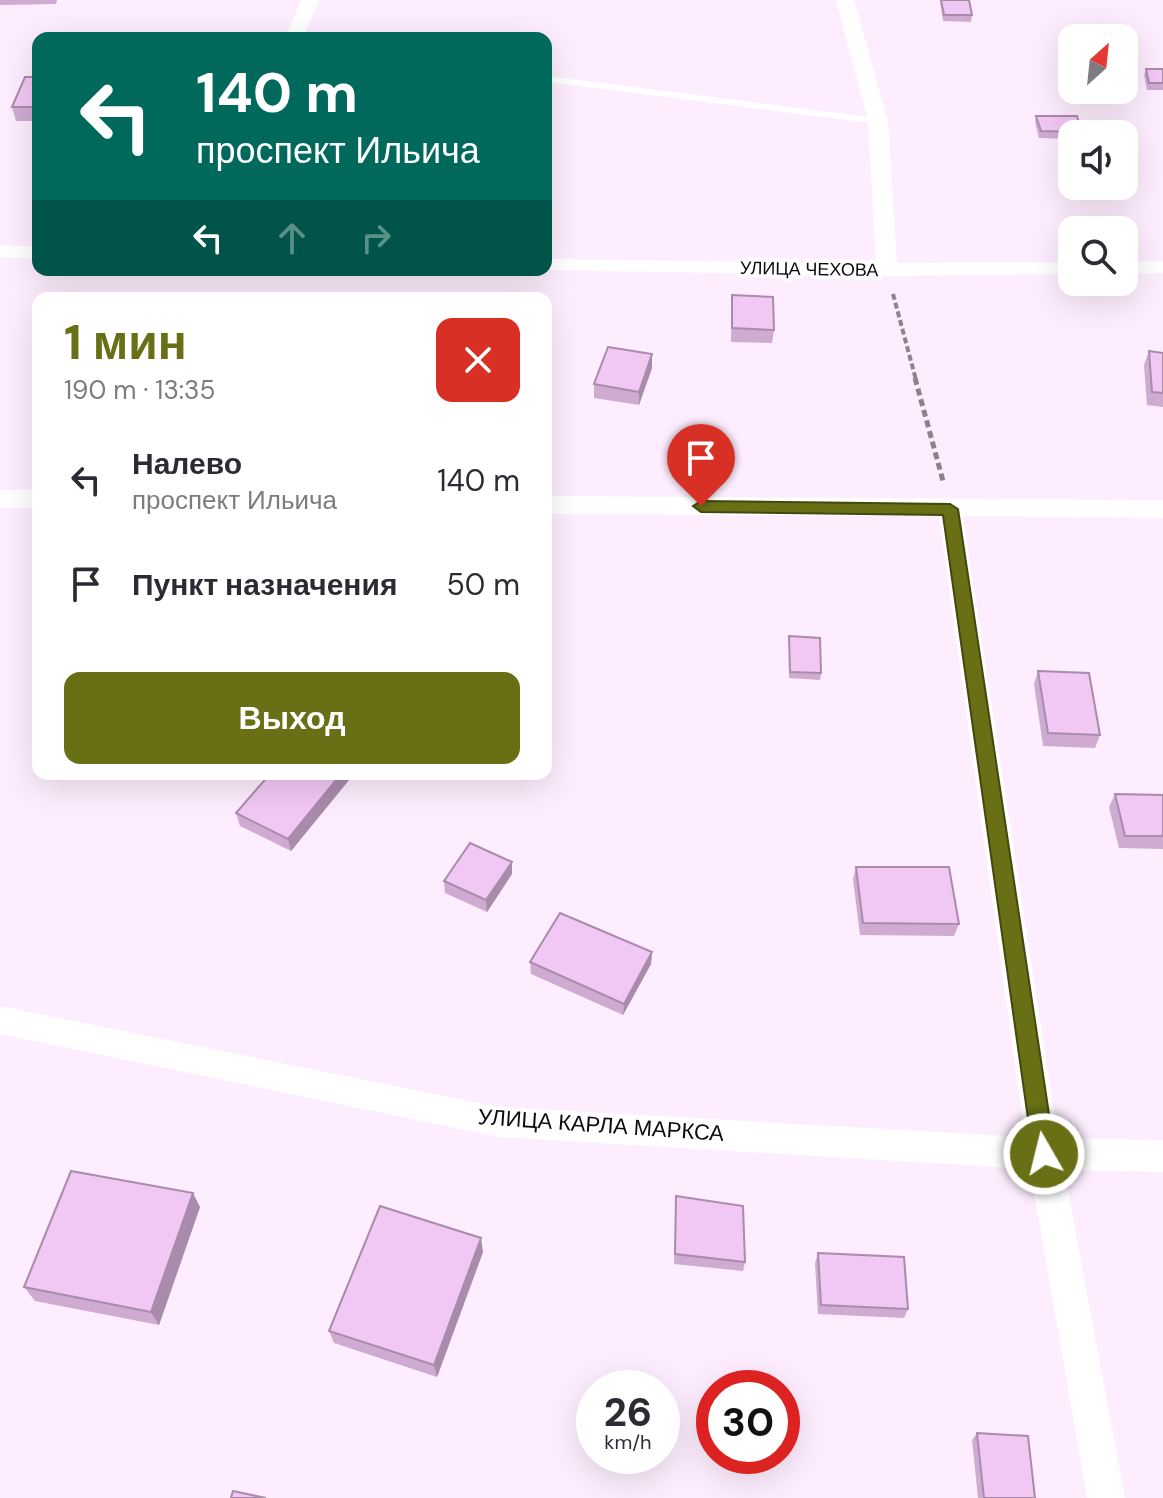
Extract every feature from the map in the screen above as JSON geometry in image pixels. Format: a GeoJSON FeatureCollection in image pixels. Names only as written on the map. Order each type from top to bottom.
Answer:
{"type":"FeatureCollection","features":[{"type":"Feature","properties":{"kind":"street"},"geometry":{"type":"LineString","coordinates":[[297,32],[310,0]]}},
{"type":"Feature","properties":{"kind":"street"},"geometry":{"type":"LineString","coordinates":[[845,0],[878,121],[887,270]]}},
{"type":"Feature","properties":{"kind":"street"},"geometry":{"type":"LineString","coordinates":[[0,251],[32,253]]}},
{"type":"Feature","properties":{"kind":"street","name":"УЛИЦА ЧЕХОВА"},"geometry":{"type":"LineString","coordinates":[[552,265],[887,270],[1058,268]]}},
{"type":"Feature","properties":{"kind":"street"},"geometry":{"type":"LineString","coordinates":[[1138,268],[1163,267]]}},
{"type":"Feature","properties":{"kind":"street"},"geometry":{"type":"LineString","coordinates":[[0,499],[32,499]]}},
{"type":"Feature","properties":{"kind":"street"},"geometry":{"type":"LineString","coordinates":[[552,505],[1163,509]]}},
{"type":"Feature","properties":{"kind":"street"},"geometry":{"type":"LineString","coordinates":[[950,509],[1044,1154],[1106,1498]]}},
{"type":"Feature","properties":{"kind":"street","name":"УЛИЦА КАРЛА МАРКСА"},"geometry":{"type":"LineString","coordinates":[[0,1020],[499,1122],[1044,1154],[1163,1156]]}},
{"type":"Feature","properties":{"kind":"lane"},"geometry":{"type":"LineString","coordinates":[[552,80],[878,121]]}},
{"type":"Feature","properties":{"kind":"path"},"geometry":{"type":"LineString","coordinates":[[887,270],[950,509]]}},
{"type":"Feature","properties":{"kind":"building"},"geometry":{"type":"Polygon","coordinates":[[[941,0],[969,0],[972,15],[944,15],[941,0]]]}},
{"type":"Feature","properties":{"kind":"building"},"geometry":{"type":"Polygon","coordinates":[[[1146,69],[1163,69],[1163,83],[1149,83],[1146,69]]]}},
{"type":"Feature","properties":{"kind":"building"},"geometry":{"type":"Polygon","coordinates":[[[25,77],[32,77],[32,107],[12,107],[25,77]]]}},
{"type":"Feature","properties":{"kind":"building"},"geometry":{"type":"Polygon","coordinates":[[[1036,116],[1077,116],[1078,120],[1058,120],[1058,131],[1041,131],[1036,116]]]}},
{"type":"Feature","properties":{"kind":"building"},"geometry":{"type":"Polygon","coordinates":[[[732,295],[773,297],[774,330],[732,328],[732,295]]]}},
{"type":"Feature","properties":{"kind":"building"},"geometry":{"type":"Polygon","coordinates":[[[608,347],[652,354],[639,392],[594,384],[608,347]]]}},
{"type":"Feature","properties":{"kind":"building"},"geometry":{"type":"Polygon","coordinates":[[[1149,351],[1163,353],[1163,393],[1152,392],[1149,351]]]}},
{"type":"Feature","properties":{"kind":"building"},"geometry":{"type":"Polygon","coordinates":[[[789,636],[820,638],[821,673],[790,672],[789,636]]]}},
{"type":"Feature","properties":{"kind":"building"},"geometry":{"type":"Polygon","coordinates":[[[1038,671],[1089,673],[1100,735],[1048,733],[1038,671]]]}},
{"type":"Feature","properties":{"kind":"building"},"geometry":{"type":"Polygon","coordinates":[[[265,780],[336,780],[288,839],[236,813],[265,780]]]}},
{"type":"Feature","properties":{"kind":"building"},"geometry":{"type":"Polygon","coordinates":[[[1115,794],[1163,795],[1163,836],[1125,836],[1115,794]]]}},
{"type":"Feature","properties":{"kind":"building"},"geometry":{"type":"Polygon","coordinates":[[[470,843],[512,862],[486,900],[444,881],[470,843]]]}},
{"type":"Feature","properties":{"kind":"building"},"geometry":{"type":"Polygon","coordinates":[[[856,867],[949,867],[959,924],[863,923],[856,867]]]}},
{"type":"Feature","properties":{"kind":"building"},"geometry":{"type":"Polygon","coordinates":[[[560,913],[652,952],[624,1004],[530,962],[560,913]]]}},
{"type":"Feature","properties":{"kind":"building"},"geometry":{"type":"Polygon","coordinates":[[[71,1171],[193,1193],[151,1312],[24,1287],[71,1171]]]}},
{"type":"Feature","properties":{"kind":"building"},"geometry":{"type":"Polygon","coordinates":[[[676,1196],[743,1206],[745,1262],[675,1254],[676,1196]]]}},
{"type":"Feature","properties":{"kind":"building"},"geometry":{"type":"Polygon","coordinates":[[[380,1206],[481,1238],[434,1365],[329,1331],[380,1206]]]}},
{"type":"Feature","properties":{"kind":"building"},"geometry":{"type":"Polygon","coordinates":[[[818,1253],[904,1257],[908,1309],[821,1305],[818,1253]]]}},
{"type":"Feature","properties":{"kind":"building"},"geometry":{"type":"Polygon","coordinates":[[[977,1433],[1028,1436],[1035,1498],[984,1498],[977,1433]]]}},
{"type":"Feature","properties":{"kind":"building"},"geometry":{"type":"Polygon","coordinates":[[[233,1491],[266,1498],[231,1498],[233,1491]]]}},
{"type":"Feature","properties":{"kind":"route"},"geometry":{"type":"LineString","coordinates":[[701,506],[950,509],[1044,1154]]}}]}
